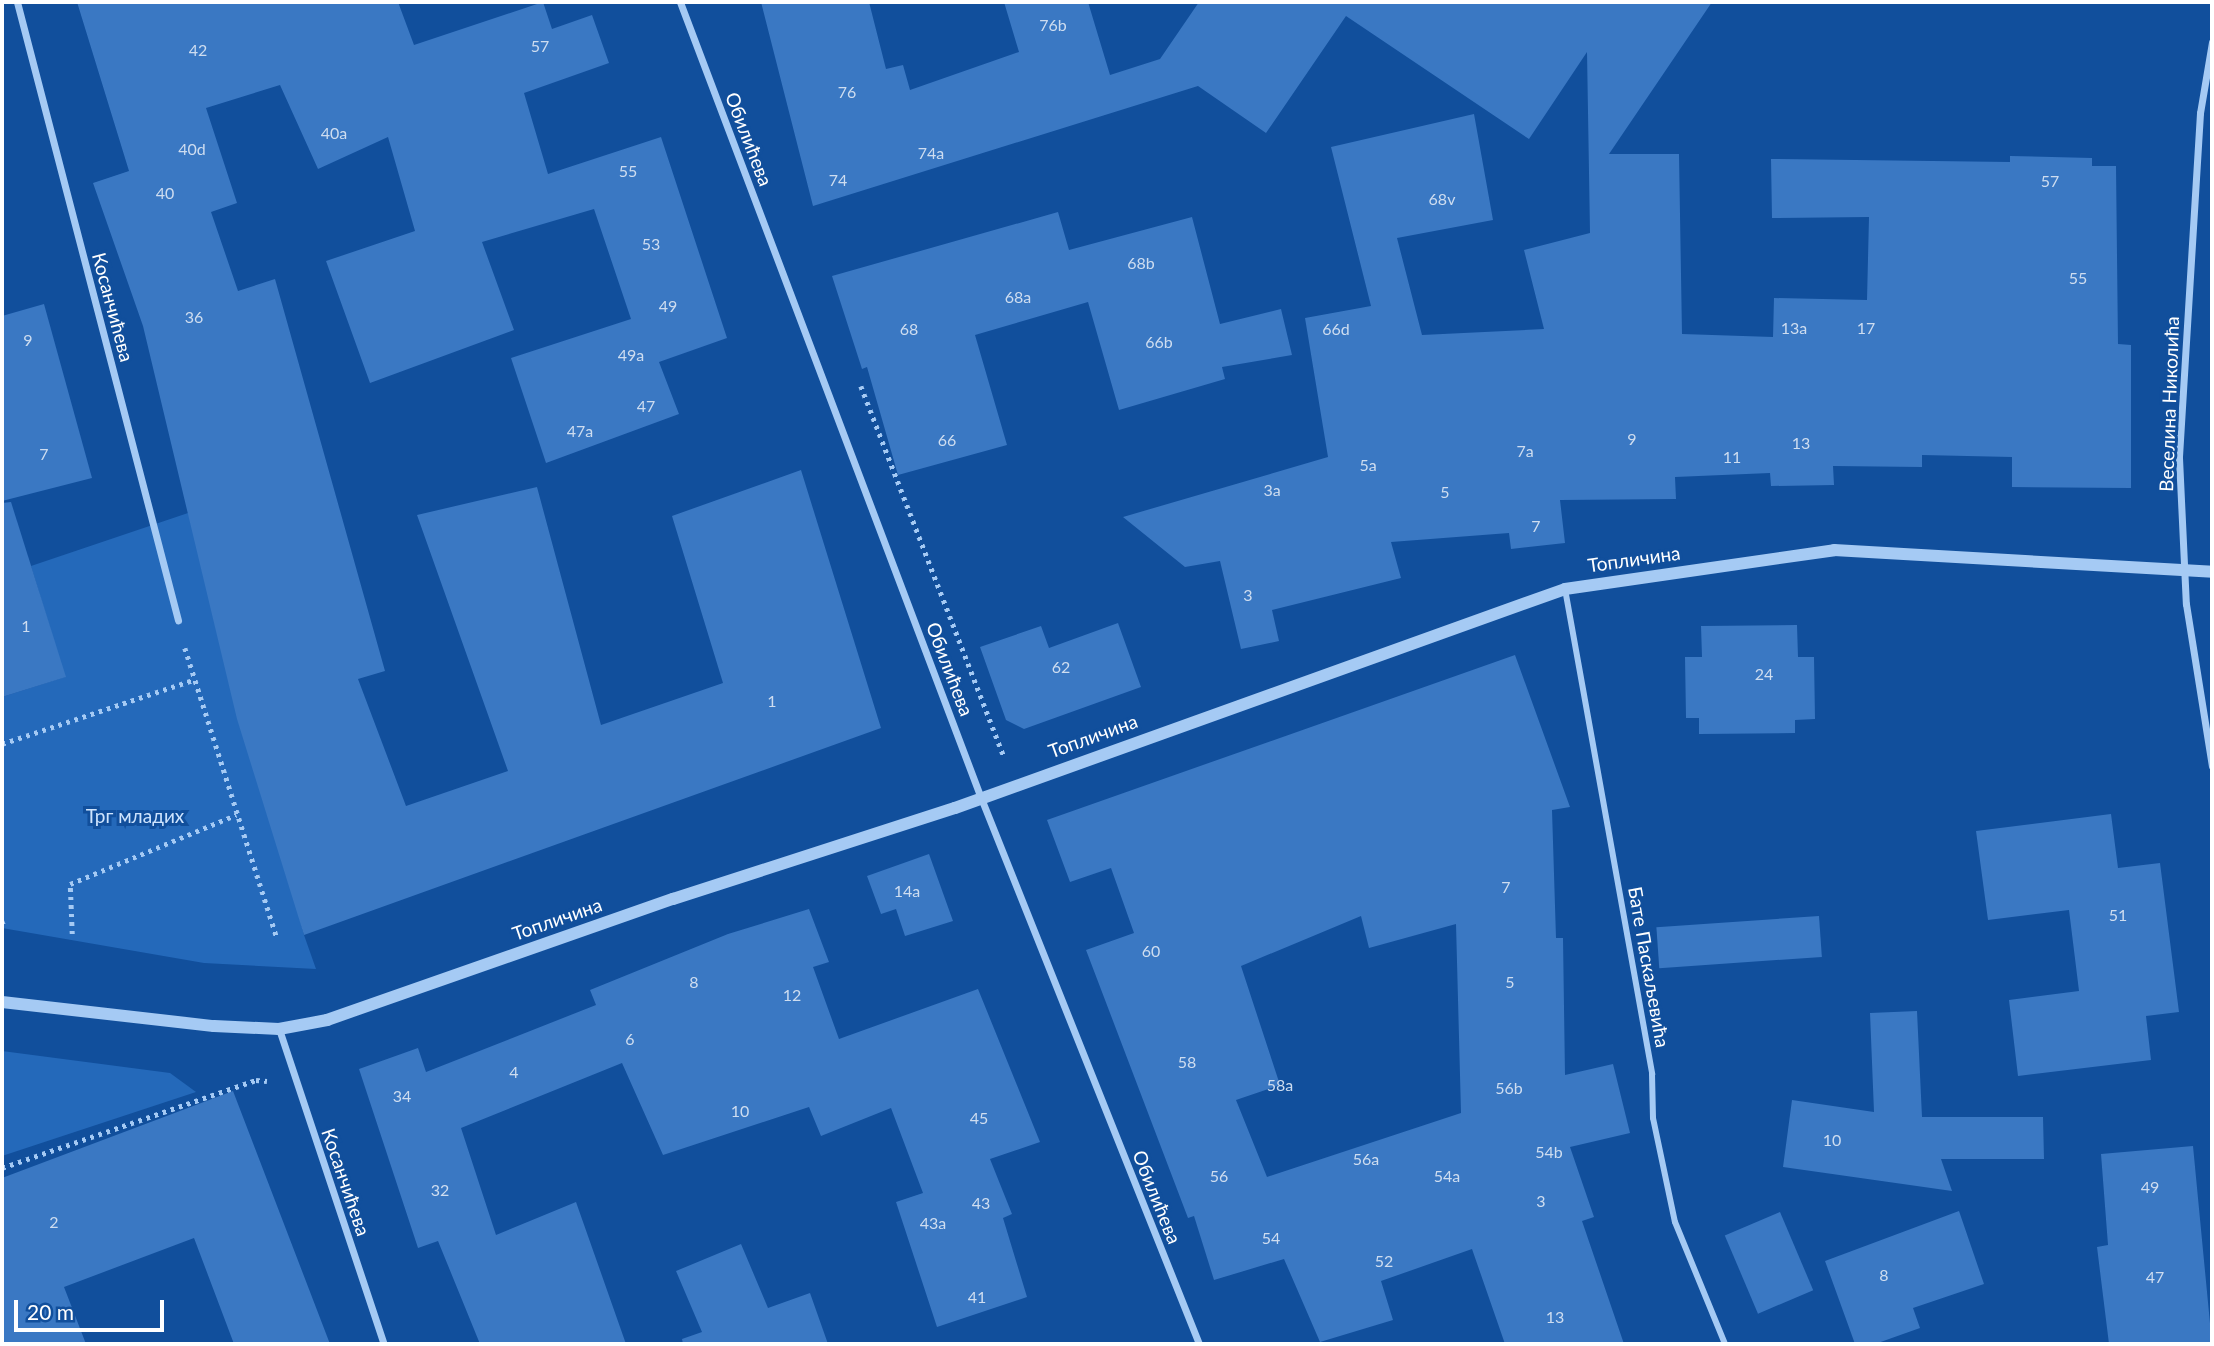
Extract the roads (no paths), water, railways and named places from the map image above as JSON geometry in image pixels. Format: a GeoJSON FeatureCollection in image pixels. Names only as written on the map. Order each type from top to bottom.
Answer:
{"type":"FeatureCollection","features":[{"type":"Feature","properties":{"kind":"street","name":"Косанчићева"},"geometry":{"type":"LineString","coordinates":[[17,2],[178,620]]}},
{"type":"Feature","properties":{"kind":"street","name":"Обилићева"},"geometry":{"type":"LineString","coordinates":[[680,2],[981,798],[1199,1344]]}},
{"type":"Feature","properties":{"kind":"street","name":"Веселина Николића"},"geometry":{"type":"LineString","coordinates":[[2212,42],[2200,113],[2179,458],[2184,570],[2212,766]]}},
{"type":"Feature","properties":{"kind":"street","name":"Топличина"},"geometry":{"type":"LineString","coordinates":[[2,1002],[279,1029],[327,1020],[981,798],[1565,589],[1834,550],[2212,572]]}},
{"type":"Feature","properties":{"kind":"street","name":"Бате Паскаљевића"},"geometry":{"type":"LineString","coordinates":[[1565,589],[1672,1209],[1725,1344]]}},
{"type":"Feature","properties":{"kind":"street","name":"Косанчићева"},"geometry":{"type":"LineString","coordinates":[[279,1029],[384,1344]]}},
{"type":"Feature","properties":{"kind":"park label","name":"Трг младих"},"geometry":{"type":"Point","coordinates":[135,816]}}]}
